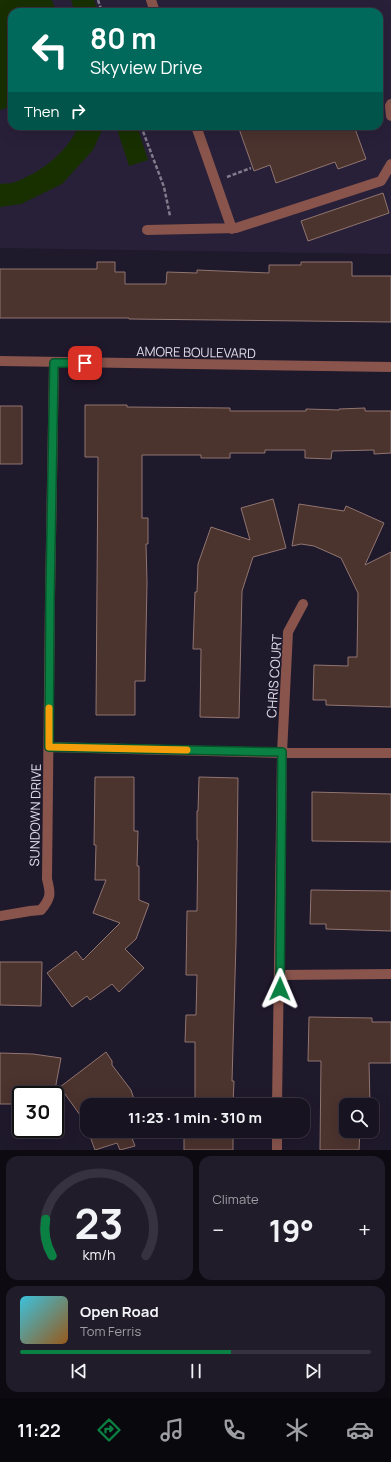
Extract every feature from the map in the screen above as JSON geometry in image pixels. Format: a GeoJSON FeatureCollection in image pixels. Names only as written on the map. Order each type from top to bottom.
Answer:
{"type":"FeatureCollection","features":[{"type":"Feature","properties":{"kind":"street"},"geometry":{"type":"LineString","coordinates":[[391,104],[391,116]]}},
{"type":"Feature","properties":{"kind":"street"},"geometry":{"type":"LineString","coordinates":[[197,130],[232,228]]}},
{"type":"Feature","properties":{"kind":"street"},"geometry":{"type":"LineString","coordinates":[[147,230],[232,228],[381,181],[391,164]]}},
{"type":"Feature","properties":{"kind":"street","name":"AMORE BOULEVARD"},"geometry":{"type":"LineString","coordinates":[[0,361],[391,367]]}},
{"type":"Feature","properties":{"kind":"street","name":"SUNDOWN DRIVE"},"geometry":{"type":"LineString","coordinates":[[0,916],[41,910],[48,902],[51,893],[47,879],[54,363]]}},
{"type":"Feature","properties":{"kind":"street","name":"CHRIS COURT"},"geometry":{"type":"LineString","coordinates":[[278,1098],[282,752],[288,632],[302,604]]}},
{"type":"Feature","properties":{"kind":"street"},"geometry":{"type":"LineString","coordinates":[[49,747],[391,753]]}},
{"type":"Feature","properties":{"kind":"street"},"geometry":{"type":"LineString","coordinates":[[280,975],[391,974]]}},
{"type":"Feature","properties":{"kind":"street"},"geometry":{"type":"LineString","coordinates":[[277,1138],[277,1150]]}},
{"type":"Feature","properties":{"kind":"path"},"geometry":{"type":"LineString","coordinates":[[143,130],[164,187],[170,210],[170,230]]}},
{"type":"Feature","properties":{"kind":"path"},"geometry":{"type":"LineString","coordinates":[[216,181],[251,168]]}},
{"type":"Feature","properties":{"kind":"shaded area"},"geometry":{"type":"Polygon","coordinates":[[[0,0],[391,0],[391,254],[0,248],[0,0]]]}},
{"type":"Feature","properties":{"kind":"green space"},"geometry":{"type":"Polygon","coordinates":[[[0,0],[52,0],[55,8],[8,8],[8,107],[0,110],[0,0]]]}},
{"type":"Feature","properties":{"kind":"green space"},"geometry":{"type":"Polygon","coordinates":[[[71,0],[94,0],[97,8],[74,8],[71,0]]]}},
{"type":"Feature","properties":{"kind":"green space"},"geometry":{"type":"Polygon","coordinates":[[[77,130],[102,130],[93,150],[62,184],[21,204],[0,207],[0,184],[12,183],[35,173],[61,153],[77,130]]]}},
{"type":"Feature","properties":{"kind":"green space"},"geometry":{"type":"Polygon","coordinates":[[[117,130],[138,130],[148,160],[129,166],[117,130]]]}},
{"type":"Feature","properties":{"kind":"building"},"geometry":{"type":"Polygon","coordinates":[[[239,130],[355,130],[366,159],[338,169],[335,162],[276,183],[270,165],[254,171],[239,130]]]}},
{"type":"Feature","properties":{"kind":"building"},"geometry":{"type":"Polygon","coordinates":[[[383,193],[389,213],[308,241],[301,221],[383,193]]]}},
{"type":"Feature","properties":{"kind":"building"},"geometry":{"type":"Polygon","coordinates":[[[97,262],[115,262],[115,272],[125,272],[125,284],[166,284],[167,272],[197,273],[197,270],[269,273],[269,265],[301,265],[301,262],[352,262],[352,276],[391,276],[391,322],[129,318],[0,318],[0,269],[97,269],[97,262]]]}},
{"type":"Feature","properties":{"kind":"building"},"geometry":{"type":"Polygon","coordinates":[[[85,405],[230,408],[230,411],[306,411],[306,409],[339,410],[365,408],[365,411],[391,411],[391,453],[374,454],[374,450],[332,451],[331,459],[305,458],[305,450],[265,450],[265,453],[230,453],[230,458],[201,458],[201,455],[142,455],[142,518],[148,518],[148,544],[146,544],[147,583],[145,681],[135,681],[135,715],[96,715],[98,457],[85,457],[85,405]]]}},
{"type":"Feature","properties":{"kind":"building"},"geometry":{"type":"Polygon","coordinates":[[[0,406],[22,406],[22,464],[0,464],[0,406]]]}},
{"type":"Feature","properties":{"kind":"building"},"geometry":{"type":"Polygon","coordinates":[[[273,499],[286,548],[253,557],[242,591],[239,718],[200,717],[201,649],[193,649],[195,592],[197,592],[198,564],[211,527],[250,540],[241,508],[273,499]]]}},
{"type":"Feature","properties":{"kind":"building"},"geometry":{"type":"Polygon","coordinates":[[[299,504],[344,511],[346,506],[384,523],[365,565],[391,552],[391,707],[326,705],[326,700],[313,700],[314,665],[348,666],[348,657],[357,657],[358,593],[341,558],[314,546],[301,544],[292,546],[299,504]]]}},
{"type":"Feature","properties":{"kind":"building"},"geometry":{"type":"Polygon","coordinates":[[[95,777],[134,777],[134,831],[138,831],[137,866],[139,866],[139,900],[149,904],[136,939],[125,949],[144,968],[119,992],[112,984],[90,1000],[87,996],[72,1007],[47,973],[76,951],[83,960],[120,923],[93,913],[106,880],[95,880],[95,777]]]}},
{"type":"Feature","properties":{"kind":"building"},"geometry":{"type":"Polygon","coordinates":[[[199,777],[238,778],[236,942],[232,1081],[234,1081],[233,1098],[195,1098],[195,1042],[185,1042],[186,1015],[196,1015],[197,975],[186,975],[187,911],[197,911],[199,777]]]}},
{"type":"Feature","properties":{"kind":"building"},"geometry":{"type":"Polygon","coordinates":[[[312,792],[391,794],[391,842],[312,841],[312,792]]]}},
{"type":"Feature","properties":{"kind":"building"},"geometry":{"type":"Polygon","coordinates":[[[311,890],[391,891],[391,931],[326,929],[326,924],[310,924],[311,890]]]}},
{"type":"Feature","properties":{"kind":"building"},"geometry":{"type":"Polygon","coordinates":[[[0,962],[42,962],[41,1006],[0,1005],[0,962]]]}},
{"type":"Feature","properties":{"kind":"building"},"geometry":{"type":"Polygon","coordinates":[[[309,1017],[372,1018],[372,1022],[391,1022],[391,1063],[369,1063],[370,1098],[339,1098],[339,1138],[360,1138],[359,1150],[320,1150],[321,1061],[308,1061],[309,1017]]]}},
{"type":"Feature","properties":{"kind":"building"},"geometry":{"type":"Polygon","coordinates":[[[106,1052],[112,1061],[112,1065],[131,1090],[134,1098],[80,1098],[80,1115],[64,1093],[64,1086],[61,1086],[106,1052]]]}},
{"type":"Feature","properties":{"kind":"building"},"geometry":{"type":"Polygon","coordinates":[[[0,1053],[33,1054],[61,1058],[56,1086],[12,1086],[12,1104],[0,1104],[0,1053]]]}},
{"type":"Feature","properties":{"kind":"building"},"geometry":{"type":"Polygon","coordinates":[[[91,1138],[132,1138],[135,1146],[120,1150],[117,1143],[95,1150],[91,1138]]]}},
{"type":"Feature","properties":{"kind":"building"},"geometry":{"type":"Polygon","coordinates":[[[184,1138],[233,1138],[233,1150],[184,1150],[184,1138]]]}},
{"type":"Feature","properties":{"kind":"slow traffic"},"geometry":{"type":"LineString","coordinates":[[49,708],[49,747],[187,750]]}},
{"type":"Feature","properties":{"kind":"route"},"geometry":{"type":"LineString","coordinates":[[85,363],[54,363],[49,747],[282,752],[280,989]]}}]}
